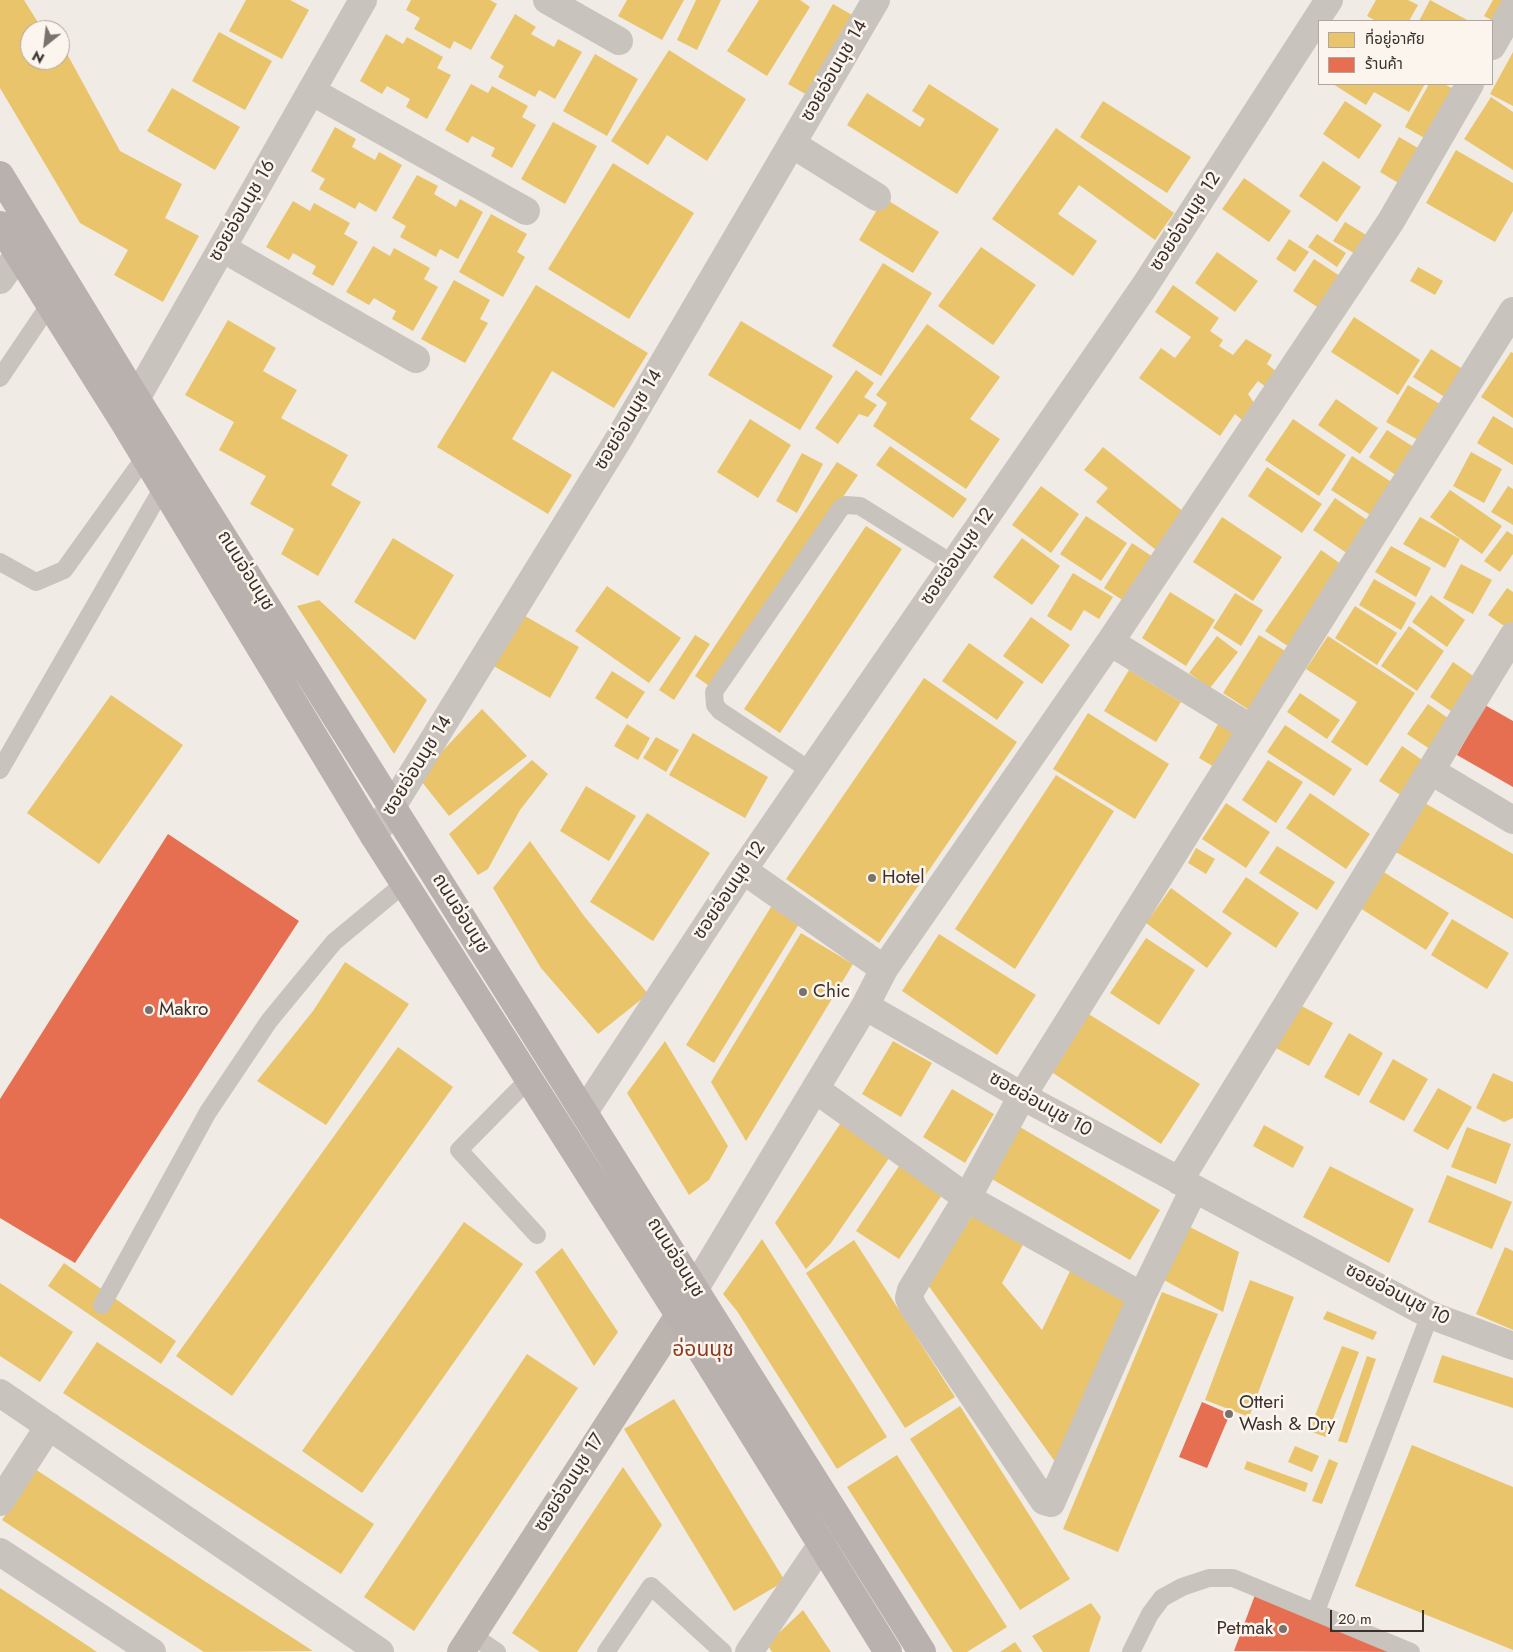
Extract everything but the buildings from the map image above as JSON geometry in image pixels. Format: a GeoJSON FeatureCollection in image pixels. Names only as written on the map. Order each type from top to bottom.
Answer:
{"type":"FeatureCollection","features":[{"type":"Feature","properties":{"kind":"main road","name":"ถนนอ่อนนุช"},"geometry":{"type":"LineString","coordinates":[[0,175],[136,398],[153,447],[162,489],[374,836],[679,1315],[888,1652]]}},
{"type":"Feature","properties":{"kind":"main road","name":"ถนนอ่อนนุช"},"geometry":{"type":"LineString","coordinates":[[0,225],[49,306],[124,422],[153,447],[393,806],[922,1652]]}},
{"type":"Feature","properties":{"kind":"main road"},"geometry":{"type":"LineString","coordinates":[[565,1138],[584,1112]]}},
{"type":"Feature","properties":{"kind":"main road"},"geometry":{"type":"LineString","coordinates":[[679,1315],[694,1290]]}},
{"type":"Feature","properties":{"kind":"street","name":"ซอยอ่อนนุช 16"},"geometry":{"type":"LineString","coordinates":[[124,422],[363,0]]}},
{"type":"Feature","properties":{"kind":"street"},"geometry":{"type":"LineString","coordinates":[[547,0],[619,41]]}},
{"type":"Feature","properties":{"kind":"street","name":"ซอยอ่อนนุช 14"},"geometry":{"type":"LineString","coordinates":[[374,836],[620,437],[876,0]]}},
{"type":"Feature","properties":{"kind":"street","name":"ซอยอ่อนนุช 12"},"geometry":{"type":"LineString","coordinates":[[584,1112],[743,870],[1144,287],[1329,0]]}},
{"type":"Feature","properties":{"kind":"street"},"geometry":{"type":"LineString","coordinates":[[1493,44],[1513,9]]}},
{"type":"Feature","properties":{"kind":"street"},"geometry":{"type":"LineString","coordinates":[[694,1290],[865,1006],[884,969],[1110,642],[1391,221],[1469,85]]}},
{"type":"Feature","properties":{"kind":"street"},"geometry":{"type":"LineString","coordinates":[[311,91],[526,211]]}},
{"type":"Feature","properties":{"kind":"street"},"geometry":{"type":"LineString","coordinates":[[792,144],[877,197]]}},
{"type":"Feature","properties":{"kind":"street"},"geometry":{"type":"LineString","coordinates":[[222,248],[416,359]]}},
{"type":"Feature","properties":{"kind":"street"},"geometry":{"type":"LineString","coordinates":[[0,280],[18,255]]}},
{"type":"Feature","properties":{"kind":"street"},"geometry":{"type":"LineString","coordinates":[[1513,311],[1022,1096],[966,1198],[911,1290],[909,1298],[913,1308],[1044,1502],[1052,1503],[1142,1296],[1187,1185],[1431,771],[1513,636]]}},
{"type":"Feature","properties":{"kind":"street"},"geometry":{"type":"LineString","coordinates":[[1110,642],[1252,729]]}},
{"type":"Feature","properties":{"kind":"street"},"geometry":{"type":"LineString","coordinates":[[1431,771],[1513,820]]}},
{"type":"Feature","properties":{"kind":"street"},"geometry":{"type":"LineString","coordinates":[[743,870],[884,969]]}},
{"type":"Feature","properties":{"kind":"street","name":"ซอยอ่อนนุช 10"},"geometry":{"type":"LineString","coordinates":[[865,1006],[1022,1096],[1430,1315],[1513,1346]]}},
{"type":"Feature","properties":{"kind":"street"},"geometry":{"type":"LineString","coordinates":[[815,1089],[966,1198],[1142,1296]]}},
{"type":"Feature","properties":{"kind":"street","name":"ซอยอ่อนนุช 17"},"geometry":{"type":"LineString","coordinates":[[467,1644],[679,1315]]}},
{"type":"Feature","properties":{"kind":"street"},"geometry":{"type":"LineString","coordinates":[[0,1393],[380,1652]]}},
{"type":"Feature","properties":{"kind":"street"},"geometry":{"type":"LineString","coordinates":[[0,1502],[49,1426]]}},
{"type":"Feature","properties":{"kind":"street"},"geometry":{"type":"LineString","coordinates":[[749,1652],[822,1544]]}},
{"type":"Feature","properties":{"kind":"street"},"geometry":{"type":"LineString","coordinates":[[0,1552],[152,1652]]}},
{"type":"Feature","properties":{"kind":"lane"},"geometry":{"type":"LineString","coordinates":[[0,378],[65,282]]}},
{"type":"Feature","properties":{"kind":"lane"},"geometry":{"type":"LineString","coordinates":[[0,562],[36,582],[64,570],[153,447]]}},
{"type":"Feature","properties":{"kind":"lane"},"geometry":{"type":"LineString","coordinates":[[0,770],[162,489]]}},
{"type":"Feature","properties":{"kind":"lane"},"geometry":{"type":"LineString","coordinates":[[811,772],[720,711],[715,705],[714,692],[841,508],[846,505],[860,506],[953,564]]}},
{"type":"Feature","properties":{"kind":"lane"},"geometry":{"type":"LineString","coordinates":[[102,1305],[208,1112],[269,1021],[334,942],[405,883]]}},
{"type":"Feature","properties":{"kind":"lane"},"geometry":{"type":"LineString","coordinates":[[528,1080],[459,1150],[537,1235]]}},
{"type":"Feature","properties":{"kind":"lane"},"geometry":{"type":"LineString","coordinates":[[1316,1611],[1430,1315]]}},
{"type":"Feature","properties":{"kind":"lane"},"geometry":{"type":"LineString","coordinates":[[1131,1652],[1150,1614],[1162,1598],[1182,1587],[1208,1578],[1233,1578],[1411,1652]]}},
{"type":"Feature","properties":{"kind":"lane"},"geometry":{"type":"LineString","coordinates":[[606,1652],[650,1586],[723,1652]]}},
{"type":"Feature","properties":{"kind":"lane"},"geometry":{"type":"LineString","coordinates":[[467,1644],[497,1652]]}},
{"type":"Feature","properties":{"kind":"place","name":"Hotel"},"geometry":{"type":"Point","coordinates":[872,878]}},
{"type":"Feature","properties":{"kind":"place","name":"Chic"},"geometry":{"type":"Point","coordinates":[803,992]}},
{"type":"Feature","properties":{"kind":"place","name":"Makro"},"geometry":{"type":"Point","coordinates":[149,1010]}},
{"type":"Feature","properties":{"kind":"place","name":"Otteri Wash & Dry"},"geometry":{"type":"Point","coordinates":[1229,1414]}},
{"type":"Feature","properties":{"kind":"place","name":"Petmak"},"geometry":{"type":"Point","coordinates":[1283,1629]}},
{"type":"Feature","properties":{"kind":"district","name":"อ่อนนุช"},"geometry":{"type":"Point","coordinates":[703,1351]}}]}
